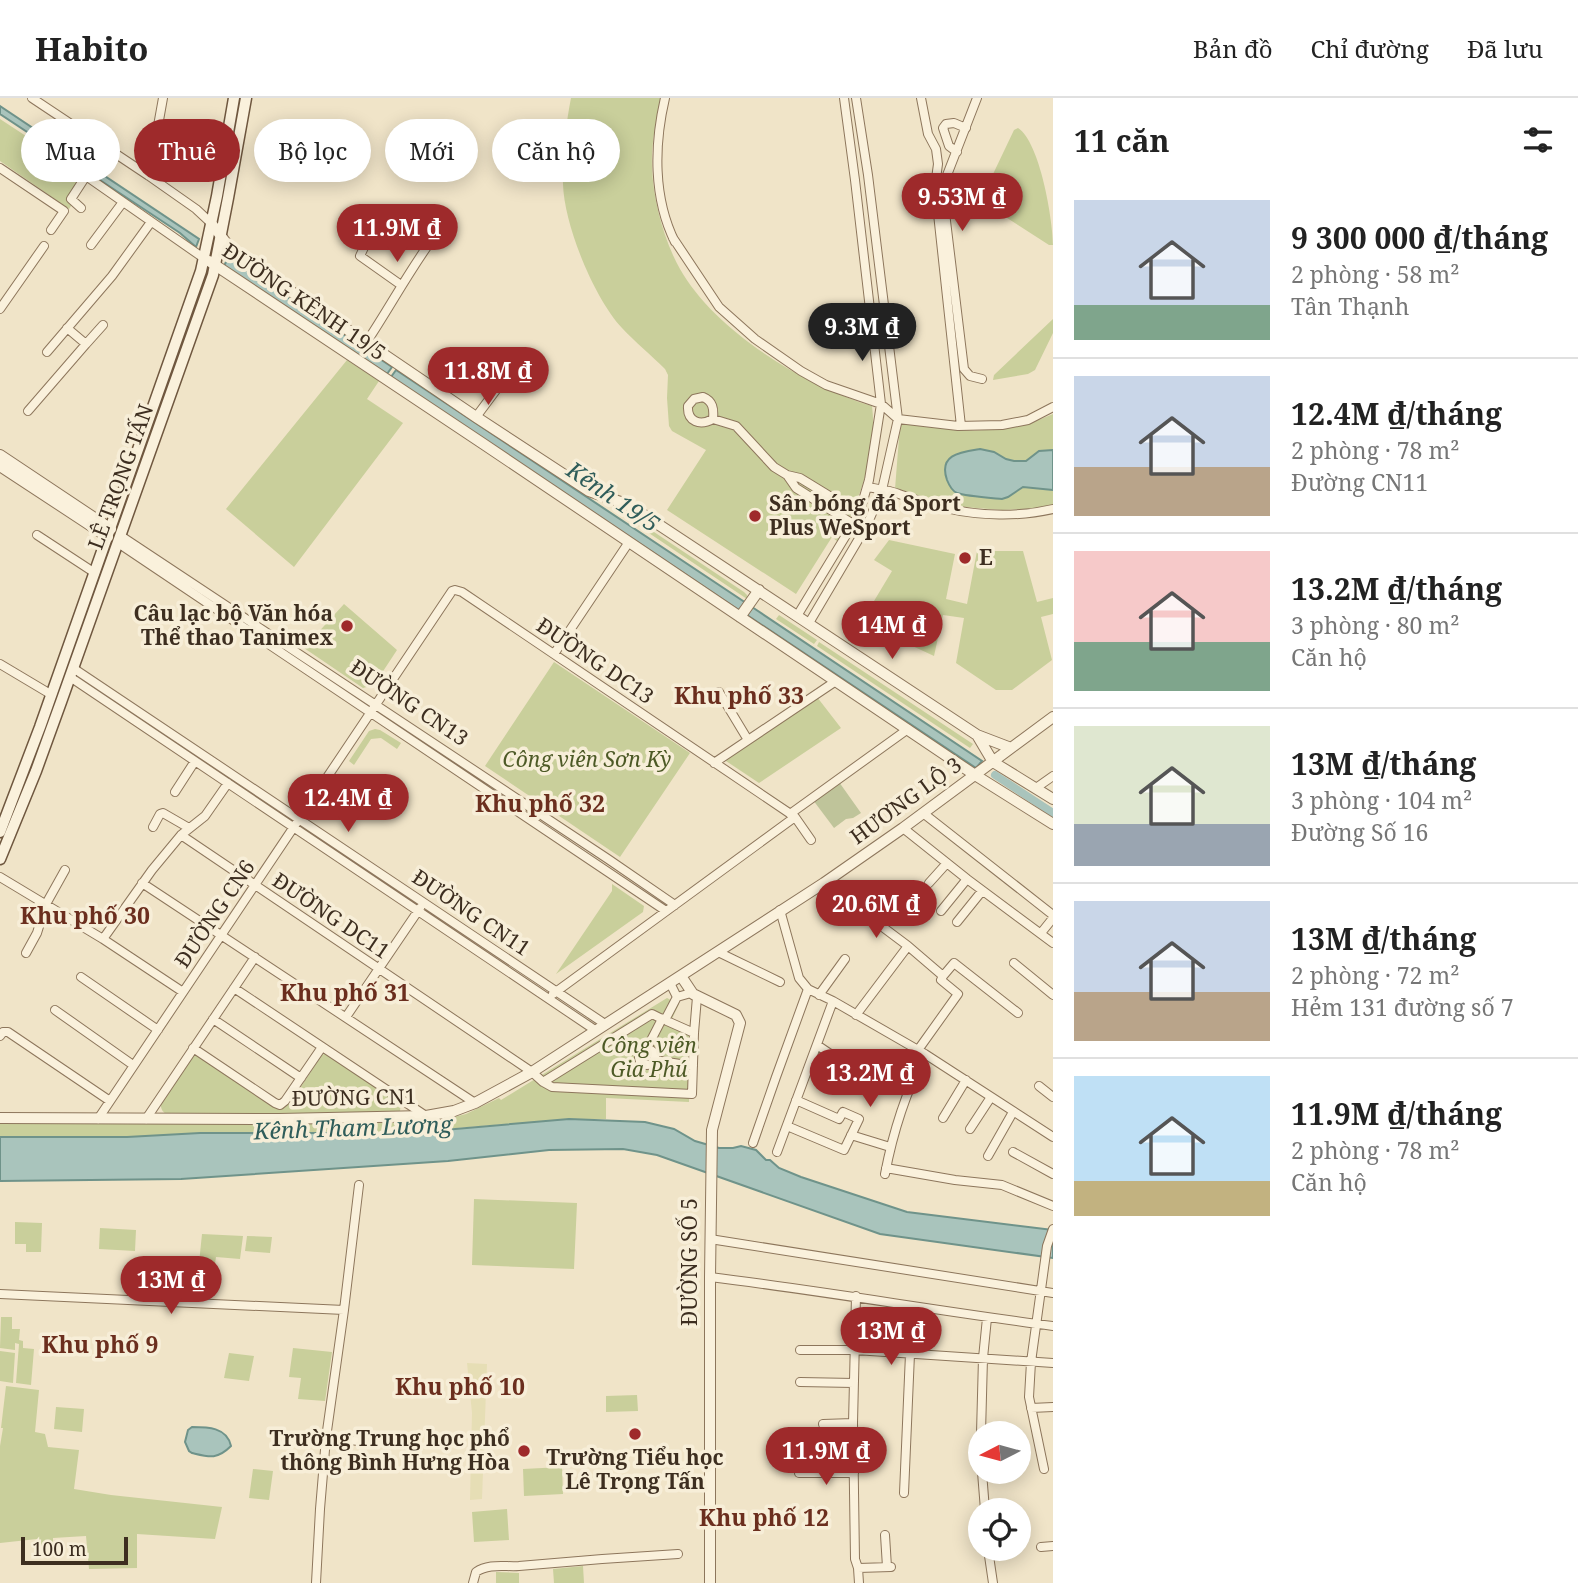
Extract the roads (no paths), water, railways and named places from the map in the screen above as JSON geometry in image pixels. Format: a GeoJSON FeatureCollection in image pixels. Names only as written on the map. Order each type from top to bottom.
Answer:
{"type":"FeatureCollection","features":[{"type":"Feature","properties":{"kind":"main road","name":"LÊ TRỌNG TẤN"},"geometry":{"type":"LineString","coordinates":[[0,831],[52,695],[205,259],[234,98]]}},
{"type":"Feature","properties":{"kind":"main road","name":"LÊ TRỌNG TẤN"},"geometry":{"type":"LineString","coordinates":[[0,859],[72,673],[215,265],[246,98]]}},
{"type":"Feature","properties":{"kind":"main road"},"geometry":{"type":"LineString","coordinates":[[109,533],[119,540]]}},
{"type":"Feature","properties":{"kind":"street","name":"ĐƯỜNG KÊNH 19/5"},"geometry":{"type":"LineString","coordinates":[[32,98],[134,166]]}},
{"type":"Feature","properties":{"kind":"street"},"geometry":{"type":"LineString","coordinates":[[666,98],[657,158],[663,209],[673,238],[719,307],[755,339],[826,385],[881,404],[898,419],[961,426],[989,426],[1028,420],[1053,407]]}},
{"type":"Feature","properties":{"kind":"street"},"geometry":{"type":"LineString","coordinates":[[797,616],[859,514],[877,438],[881,404],[844,98]]}},
{"type":"Feature","properties":{"kind":"street"},"geometry":{"type":"LineString","coordinates":[[808,623],[867,525],[882,490],[898,419],[870,188],[856,98]]}},
{"type":"Feature","properties":{"kind":"street"},"geometry":{"type":"LineString","coordinates":[[921,98],[928,134],[936,149],[939,164],[935,186],[961,426]]}},
{"type":"Feature","properties":{"kind":"street"},"geometry":{"type":"LineString","coordinates":[[158,119],[161,99]]}},
{"type":"Feature","properties":{"kind":"street"},"geometry":{"type":"LineString","coordinates":[[977,100],[943,188],[964,369],[970,376],[982,379]]}},
{"type":"Feature","properties":{"kind":"street"},"geometry":{"type":"LineString","coordinates":[[957,152],[949,146],[943,128],[950,122],[966,128]]}},
{"type":"Feature","properties":{"kind":"street"},"geometry":{"type":"LineString","coordinates":[[0,168],[64,211],[51,230]]}},
{"type":"Feature","properties":{"kind":"street"},"geometry":{"type":"LineString","coordinates":[[81,208],[71,199],[86,176],[205,259]]}},
{"type":"Feature","properties":{"kind":"street","name":"ĐƯỜNG KÊNH 19/5"},"geometry":{"type":"LineString","coordinates":[[158,182],[196,209],[211,223],[233,252],[366,343],[391,371],[441,393],[589,491],[629,505],[977,735],[1011,748]]}},
{"type":"Feature","properties":{"kind":"street"},"geometry":{"type":"LineString","coordinates":[[91,245],[123,202]]}},
{"type":"Feature","properties":{"kind":"street"},"geometry":{"type":"LineString","coordinates":[[47,352],[112,276],[151,222]]}},
{"type":"Feature","properties":{"kind":"street"},"geometry":{"type":"LineString","coordinates":[[366,343],[436,234]]}},
{"type":"Feature","properties":{"kind":"street"},"geometry":{"type":"LineString","coordinates":[[367,241],[360,256],[401,285]]}},
{"type":"Feature","properties":{"kind":"street"},"geometry":{"type":"LineString","coordinates":[[0,309],[44,246]]}},
{"type":"Feature","properties":{"kind":"street","name":"ĐƯỜNG KÊNH 19/5"},"geometry":{"type":"LineString","coordinates":[[205,259],[391,371],[629,542],[744,612],[836,681],[908,729],[985,769]]}},
{"type":"Feature","properties":{"kind":"street"},"geometry":{"type":"LineString","coordinates":[[28,411],[103,325]]}},
{"type":"Feature","properties":{"kind":"street"},"geometry":{"type":"LineString","coordinates":[[67,328],[86,344]]}},
{"type":"Feature","properties":{"kind":"street"},"geometry":{"type":"LineString","coordinates":[[441,393],[460,365]]}},
{"type":"Feature","properties":{"kind":"street"},"geometry":{"type":"LineString","coordinates":[[476,417],[505,378]]}},
{"type":"Feature","properties":{"kind":"street"},"geometry":{"type":"LineString","coordinates":[[713,419],[736,426],[765,459],[787,475],[796,488],[853,524]]}},
{"type":"Feature","properties":{"kind":"street"},"geometry":{"type":"LineString","coordinates":[[0,455],[109,533]]}},
{"type":"Feature","properties":{"kind":"street"},"geometry":{"type":"LineString","coordinates":[[0,466],[109,533]]}},
{"type":"Feature","properties":{"kind":"street"},"geometry":{"type":"LineString","coordinates":[[787,475],[800,478],[859,514]]}},
{"type":"Feature","properties":{"kind":"street"},"geometry":{"type":"LineString","coordinates":[[867,487],[897,493],[947,509],[973,513],[1026,514],[1053,509]]}},
{"type":"Feature","properties":{"kind":"street"},"geometry":{"type":"LineString","coordinates":[[37,535],[95,573]]}},
{"type":"Feature","properties":{"kind":"street","name":"ĐƯỜNG CN13"},"geometry":{"type":"LineString","coordinates":[[119,540],[675,905]]}},
{"type":"Feature","properties":{"kind":"street"},"geometry":{"type":"LineString","coordinates":[[554,654],[629,542]]}},
{"type":"Feature","properties":{"kind":"street","name":"ĐƯỜNG DC13"},"geometry":{"type":"LineString","coordinates":[[455,590],[462,592],[792,816],[811,840]]}},
{"type":"Feature","properties":{"kind":"street","name":"ĐƯỜNG CN6"},"geometry":{"type":"LineString","coordinates":[[98,1119],[449,594],[455,590]]}},
{"type":"Feature","properties":{"kind":"street"},"geometry":{"type":"LineString","coordinates":[[744,612],[759,590]]}},
{"type":"Feature","properties":{"kind":"street"},"geometry":{"type":"LineString","coordinates":[[0,664],[52,695]]}},
{"type":"Feature","properties":{"kind":"street","name":"ĐƯỜNG CN11"},"geometry":{"type":"LineString","coordinates":[[72,673],[195,761],[294,827],[605,1024]]}},
{"type":"Feature","properties":{"kind":"street","name":"ĐƯỜNG CN11"},"geometry":{"type":"LineString","coordinates":[[72,673],[299,818],[595,1030]]}},
{"type":"Feature","properties":{"kind":"street"},"geometry":{"type":"LineString","coordinates":[[714,762],[836,681]]}},
{"type":"Feature","properties":{"kind":"street"},"geometry":{"type":"LineString","coordinates":[[719,692],[748,740]]}},
{"type":"Feature","properties":{"kind":"street","name":"ĐƯỜNG CN13"},"geometry":{"type":"LineString","coordinates":[[373,708],[666,911]]}},
{"type":"Feature","properties":{"kind":"street","name":"HƯƠNG LỘ 3"},"geometry":{"type":"LineString","coordinates":[[674,980],[824,883],[985,769],[1053,717]]}},
{"type":"Feature","properties":{"kind":"street"},"geometry":{"type":"LineString","coordinates":[[548,998],[908,729]]}},
{"type":"Feature","properties":{"kind":"street","name":"ĐƯỜNG KÊNH 19/5"},"geometry":{"type":"LineString","coordinates":[[977,735],[985,769]]}},
{"type":"Feature","properties":{"kind":"street"},"geometry":{"type":"LineString","coordinates":[[175,792],[195,761]]}},
{"type":"Feature","properties":{"kind":"street"},"geometry":{"type":"LineString","coordinates":[[985,769],[1036,788],[1053,799]]}},
{"type":"Feature","properties":{"kind":"street"},"geometry":{"type":"LineString","coordinates":[[985,769],[1053,824]]}},
{"type":"Feature","properties":{"kind":"street"},"geometry":{"type":"LineString","coordinates":[[1036,788],[1053,776]]}},
{"type":"Feature","properties":{"kind":"street"},"geometry":{"type":"LineString","coordinates":[[103,939],[142,883],[181,835],[205,816],[228,783]]}},
{"type":"Feature","properties":{"kind":"street"},"geometry":{"type":"LineString","coordinates":[[153,827],[163,813],[189,828]]}},
{"type":"Feature","properties":{"kind":"street"},"geometry":{"type":"LineString","coordinates":[[923,813],[1053,916],[1041,933]]}},
{"type":"Feature","properties":{"kind":"street"},"geometry":{"type":"LineString","coordinates":[[903,828],[1053,943]]}},
{"type":"Feature","properties":{"kind":"street","name":"ĐƯỜNG DC11"},"geometry":{"type":"LineString","coordinates":[[181,835],[532,1072],[542,1082]]}},
{"type":"Feature","properties":{"kind":"street"},"geometry":{"type":"LineString","coordinates":[[929,883],[947,863]]}},
{"type":"Feature","properties":{"kind":"street"},"geometry":{"type":"LineString","coordinates":[[26,953],[37,933],[46,904],[65,870]]}},
{"type":"Feature","properties":{"kind":"street"},"geometry":{"type":"LineString","coordinates":[[0,877],[103,939],[183,992]]}},
{"type":"Feature","properties":{"kind":"street"},"geometry":{"type":"LineString","coordinates":[[941,911],[967,879]]}},
{"type":"Feature","properties":{"kind":"street"},"geometry":{"type":"LineString","coordinates":[[142,883],[475,1103]]}},
{"type":"Feature","properties":{"kind":"street"},"geometry":{"type":"LineString","coordinates":[[824,883],[943,976]]}},
{"type":"Feature","properties":{"kind":"street"},"geometry":{"type":"LineString","coordinates":[[957,922],[982,891]]}},
{"type":"Feature","properties":{"kind":"street"},"geometry":{"type":"LineString","coordinates":[[345,1017],[421,906]]}},
{"type":"Feature","properties":{"kind":"street"},"geometry":{"type":"LineString","coordinates":[[780,911],[799,978],[808,989],[921,1052],[1053,1137]]}},
{"type":"Feature","properties":{"kind":"street"},"geometry":{"type":"LineString","coordinates":[[856,1015],[908,946]]}},
{"type":"Feature","properties":{"kind":"street"},"geometry":{"type":"LineString","coordinates":[[718,952],[780,982]]}},
{"type":"Feature","properties":{"kind":"street"},"geometry":{"type":"LineString","coordinates":[[146,1119],[255,957]]}},
{"type":"Feature","properties":{"kind":"street"},"geometry":{"type":"LineString","coordinates":[[819,995],[845,959]]}},
{"type":"Feature","properties":{"kind":"street"},"geometry":{"type":"LineString","coordinates":[[1018,1013],[954,963],[943,976],[941,980],[958,994],[921,1052],[890,1147],[886,1171],[1002,1185],[1053,1206]]}},
{"type":"Feature","properties":{"kind":"street"},"geometry":{"type":"LineString","coordinates":[[1014,963],[1053,995]]}},
{"type":"Feature","properties":{"kind":"street"},"geometry":{"type":"LineString","coordinates":[[81,976],[158,1030]]}},
{"type":"Feature","properties":{"kind":"street"},"geometry":{"type":"LineString","coordinates":[[674,980],[694,995]]}},
{"type":"Feature","properties":{"kind":"street"},"geometry":{"type":"LineString","coordinates":[[674,980],[677,997],[639,1059],[642,1063],[649,1064],[654,1060],[693,1066]]}},
{"type":"Feature","properties":{"kind":"street","name":"ĐƯỜNG CN1"},"geometry":{"type":"LineString","coordinates":[[0,1118],[328,1119],[426,1116],[454,1111],[475,1103],[532,1072],[674,980]]}},
{"type":"Feature","properties":{"kind":"street"},"geometry":{"type":"LineString","coordinates":[[234,988],[426,1116]]}},
{"type":"Feature","properties":{"kind":"street"},"geometry":{"type":"LineString","coordinates":[[753,1143],[808,989]]}},
{"type":"Feature","properties":{"kind":"street"},"geometry":{"type":"LineString","coordinates":[[677,997],[694,995]]}},
{"type":"Feature","properties":{"kind":"street"},"geometry":{"type":"LineString","coordinates":[[542,1082],[557,1088],[692,1094],[694,995]]}},
{"type":"Feature","properties":{"kind":"street","name":"ĐƯỜNG SỐ 5"},"geometry":{"type":"LineString","coordinates":[[694,995],[736,1015],[740,1023],[712,1130],[710,1583]]}},
{"type":"Feature","properties":{"kind":"street"},"geometry":{"type":"LineString","coordinates":[[777,1152],[833,1002]]}},
{"type":"Feature","properties":{"kind":"street"},"geometry":{"type":"LineString","coordinates":[[55,1010],[134,1066]]}},
{"type":"Feature","properties":{"kind":"street"},"geometry":{"type":"LineString","coordinates":[[542,1082],[652,1014],[694,1033]]}},
{"type":"Feature","properties":{"kind":"street"},"geometry":{"type":"LineString","coordinates":[[213,1018],[301,1078]]}},
{"type":"Feature","properties":{"kind":"street"},"geometry":{"type":"LineString","coordinates":[[0,1036],[3,1032],[8,1032],[110,1101]]}},
{"type":"Feature","properties":{"kind":"street"},"geometry":{"type":"LineString","coordinates":[[612,1039],[646,1051],[654,1055],[654,1060]]}},
{"type":"Feature","properties":{"kind":"street"},"geometry":{"type":"LineString","coordinates":[[817,1045],[851,1068]]}},
{"type":"Feature","properties":{"kind":"street"},"geometry":{"type":"LineString","coordinates":[[193,1048],[280,1105],[322,1046]]}},
{"type":"Feature","properties":{"kind":"street"},"geometry":{"type":"LineString","coordinates":[[943,1118],[966,1080]]}},
{"type":"Feature","properties":{"kind":"street"},"geometry":{"type":"LineString","coordinates":[[1039,1086],[1053,1097]]}},
{"type":"Feature","properties":{"kind":"street"},"geometry":{"type":"LineString","coordinates":[[970,1129],[991,1097]]}},
{"type":"Feature","properties":{"kind":"street"},"geometry":{"type":"LineString","coordinates":[[787,1126],[844,1150],[859,1119],[843,1112],[839,1119],[796,1100]]}},
{"type":"Feature","properties":{"kind":"street"},"geometry":{"type":"LineString","coordinates":[[988,1156],[1013,1112]]}},
{"type":"Feature","properties":{"kind":"street"},"geometry":{"type":"LineString","coordinates":[[851,1135],[890,1147]]}},
{"type":"Feature","properties":{"kind":"street"},"geometry":{"type":"LineString","coordinates":[[1013,1152],[1053,1174]]}},
{"type":"Feature","properties":{"kind":"street"},"geometry":{"type":"LineString","coordinates":[[316,1583],[326,1438],[359,1185]]}},
{"type":"Feature","properties":{"kind":"street"},"geometry":{"type":"LineString","coordinates":[[1044,1469],[1029,1397],[1031,1362],[1047,1246],[1053,1229]]}},
{"type":"Feature","properties":{"kind":"street"},"geometry":{"type":"LineString","coordinates":[[710,1239],[1053,1293]]}},
{"type":"Feature","properties":{"kind":"street"},"geometry":{"type":"LineString","coordinates":[[710,1277],[1053,1326]]}},
{"type":"Feature","properties":{"kind":"street"},"geometry":{"type":"LineString","coordinates":[[0,1294],[344,1310]]}},
{"type":"Feature","properties":{"kind":"street"},"geometry":{"type":"LineString","coordinates":[[856,1296],[853,1423],[855,1559],[859,1583]]}},
{"type":"Feature","properties":{"kind":"street"},"geometry":{"type":"LineString","coordinates":[[981,1421],[987,1318]]}},
{"type":"Feature","properties":{"kind":"street"},"geometry":{"type":"LineString","coordinates":[[800,1350],[855,1350],[1053,1363]]}},
{"type":"Feature","properties":{"kind":"street"},"geometry":{"type":"LineString","coordinates":[[904,1493],[909,1354]]}},
{"type":"Feature","properties":{"kind":"street"},"geometry":{"type":"LineString","coordinates":[[800,1381],[854,1383]]}},
{"type":"Feature","properties":{"kind":"street"},"geometry":{"type":"LineString","coordinates":[[1031,1408],[1053,1407]]}},
{"type":"Feature","properties":{"kind":"street"},"geometry":{"type":"LineString","coordinates":[[823,1424],[853,1423]]}},
{"type":"Feature","properties":{"kind":"street"},"geometry":{"type":"LineString","coordinates":[[326,1438],[359,1441]]}},
{"type":"Feature","properties":{"kind":"street"},"geometry":{"type":"LineString","coordinates":[[799,1473],[854,1473]]}},
{"type":"Feature","properties":{"kind":"street"},"geometry":{"type":"LineString","coordinates":[[858,1568],[889,1567],[886,1535]]}},
{"type":"Feature","properties":{"kind":"street"},"geometry":{"type":"LineString","coordinates":[[1041,1547],[1053,1546]]}},
{"type":"Feature","properties":{"kind":"street"},"geometry":{"type":"LineString","coordinates":[[472,1583],[477,1572],[487,1567],[678,1554]]}},
{"type":"Feature","properties":{"kind":"street"},"geometry":{"type":"LineString","coordinates":[[990,1561],[993,1583]]}},
{"type":"Feature","properties":{"kind":"water"},"geometry":{"type":"Polygon","coordinates":[[[0,106],[21,120],[21,128],[0,114],[0,106]]]}},
{"type":"Feature","properties":{"kind":"water"},"geometry":{"type":"Polygon","coordinates":[[[103,182],[114,182],[199,239],[196,247],[180,233],[103,182]]]}},
{"type":"Feature","properties":{"kind":"water"},"geometry":{"type":"Polygon","coordinates":[[[228,258],[392,367],[387,374],[224,266],[228,258]]]}},
{"type":"Feature","properties":{"kind":"water"},"geometry":{"type":"Polygon","coordinates":[[[396,370],[746,603],[740,611],[391,377],[396,370]]]}},
{"type":"Feature","properties":{"kind":"water"},"geometry":{"type":"Polygon","coordinates":[[[980,449],[1014,461],[1026,461],[1039,451],[1053,450],[1053,490],[1023,487],[1002,499],[955,492],[945,471],[948,460],[959,453],[980,449]]]}},
{"type":"Feature","properties":{"kind":"water"},"geometry":{"type":"Polygon","coordinates":[[[752,607],[982,761],[976,768],[747,615],[752,607]]]}},
{"type":"Feature","properties":{"kind":"water"},"geometry":{"type":"Polygon","coordinates":[[[569,1119],[645,1122],[674,1129],[695,1141],[719,1148],[741,1146],[756,1150],[779,1168],[907,1212],[1053,1230],[1053,1258],[880,1234],[657,1155],[623,1149],[549,1150],[448,1161],[181,1179],[0,1181],[0,1137],[381,1133],[569,1119]]]}},
{"type":"Feature","properties":{"kind":"water"},"geometry":{"type":"Polygon","coordinates":[[[192,1427],[221,1432],[231,1446],[221,1454],[213,1456],[192,1453],[185,1442],[188,1430],[192,1427]]]}},
{"type":"Feature","properties":{"kind":"waterway","name":"Kênh 19/5"},"geometry":{"type":"LineString","coordinates":[[995,775],[1053,813]]}},
{"type":"Feature","properties":{"kind":"place","name":"Sân bóng đá Sport Plus WeSport"},"geometry":{"type":"Point","coordinates":[755,516]}},
{"type":"Feature","properties":{"kind":"place","name":"E"},"geometry":{"type":"Point","coordinates":[965,558]}},
{"type":"Feature","properties":{"kind":"place","name":"Câu lạc bộ Văn hóa Thể thao Tanimex"},"geometry":{"type":"Point","coordinates":[347,626]}},
{"type":"Feature","properties":{"kind":"place","name":"Trường Tiểu học Lê Trọng Tấn"},"geometry":{"type":"Point","coordinates":[635,1434]}},
{"type":"Feature","properties":{"kind":"place","name":"Trường Trung học phổ thông Bình Hưng Hòa"},"geometry":{"type":"Point","coordinates":[524,1451]}},
{"type":"Feature","properties":{"kind":"district","name":"Khu phố 33"},"geometry":{"type":"Point","coordinates":[739,696]}},
{"type":"Feature","properties":{"kind":"district","name":"Khu phố 32"},"geometry":{"type":"Point","coordinates":[540,804]}},
{"type":"Feature","properties":{"kind":"district","name":"Khu phố 30"},"geometry":{"type":"Point","coordinates":[85,916]}},
{"type":"Feature","properties":{"kind":"district","name":"Khu phố 31"},"geometry":{"type":"Point","coordinates":[345,993]}},
{"type":"Feature","properties":{"kind":"district","name":"Khu phố 9"},"geometry":{"type":"Point","coordinates":[100,1345]}},
{"type":"Feature","properties":{"kind":"district","name":"Khu phố 10"},"geometry":{"type":"Point","coordinates":[460,1387]}},
{"type":"Feature","properties":{"kind":"district","name":"Khu phố 12"},"geometry":{"type":"Point","coordinates":[764,1518]}},
{"type":"Feature","properties":{"kind":"park label","name":"Công viên Sơn Kỳ"},"geometry":{"type":"Point","coordinates":[587,760]}},
{"type":"Feature","properties":{"kind":"park label","name":"Công viên Gia Phú"},"geometry":{"type":"Point","coordinates":[649,1058]}},
{"type":"Feature","properties":{"kind":"water label","name":"Kênh Tham Lương"},"geometry":{"type":"Point","coordinates":[353,1128]}}]}
